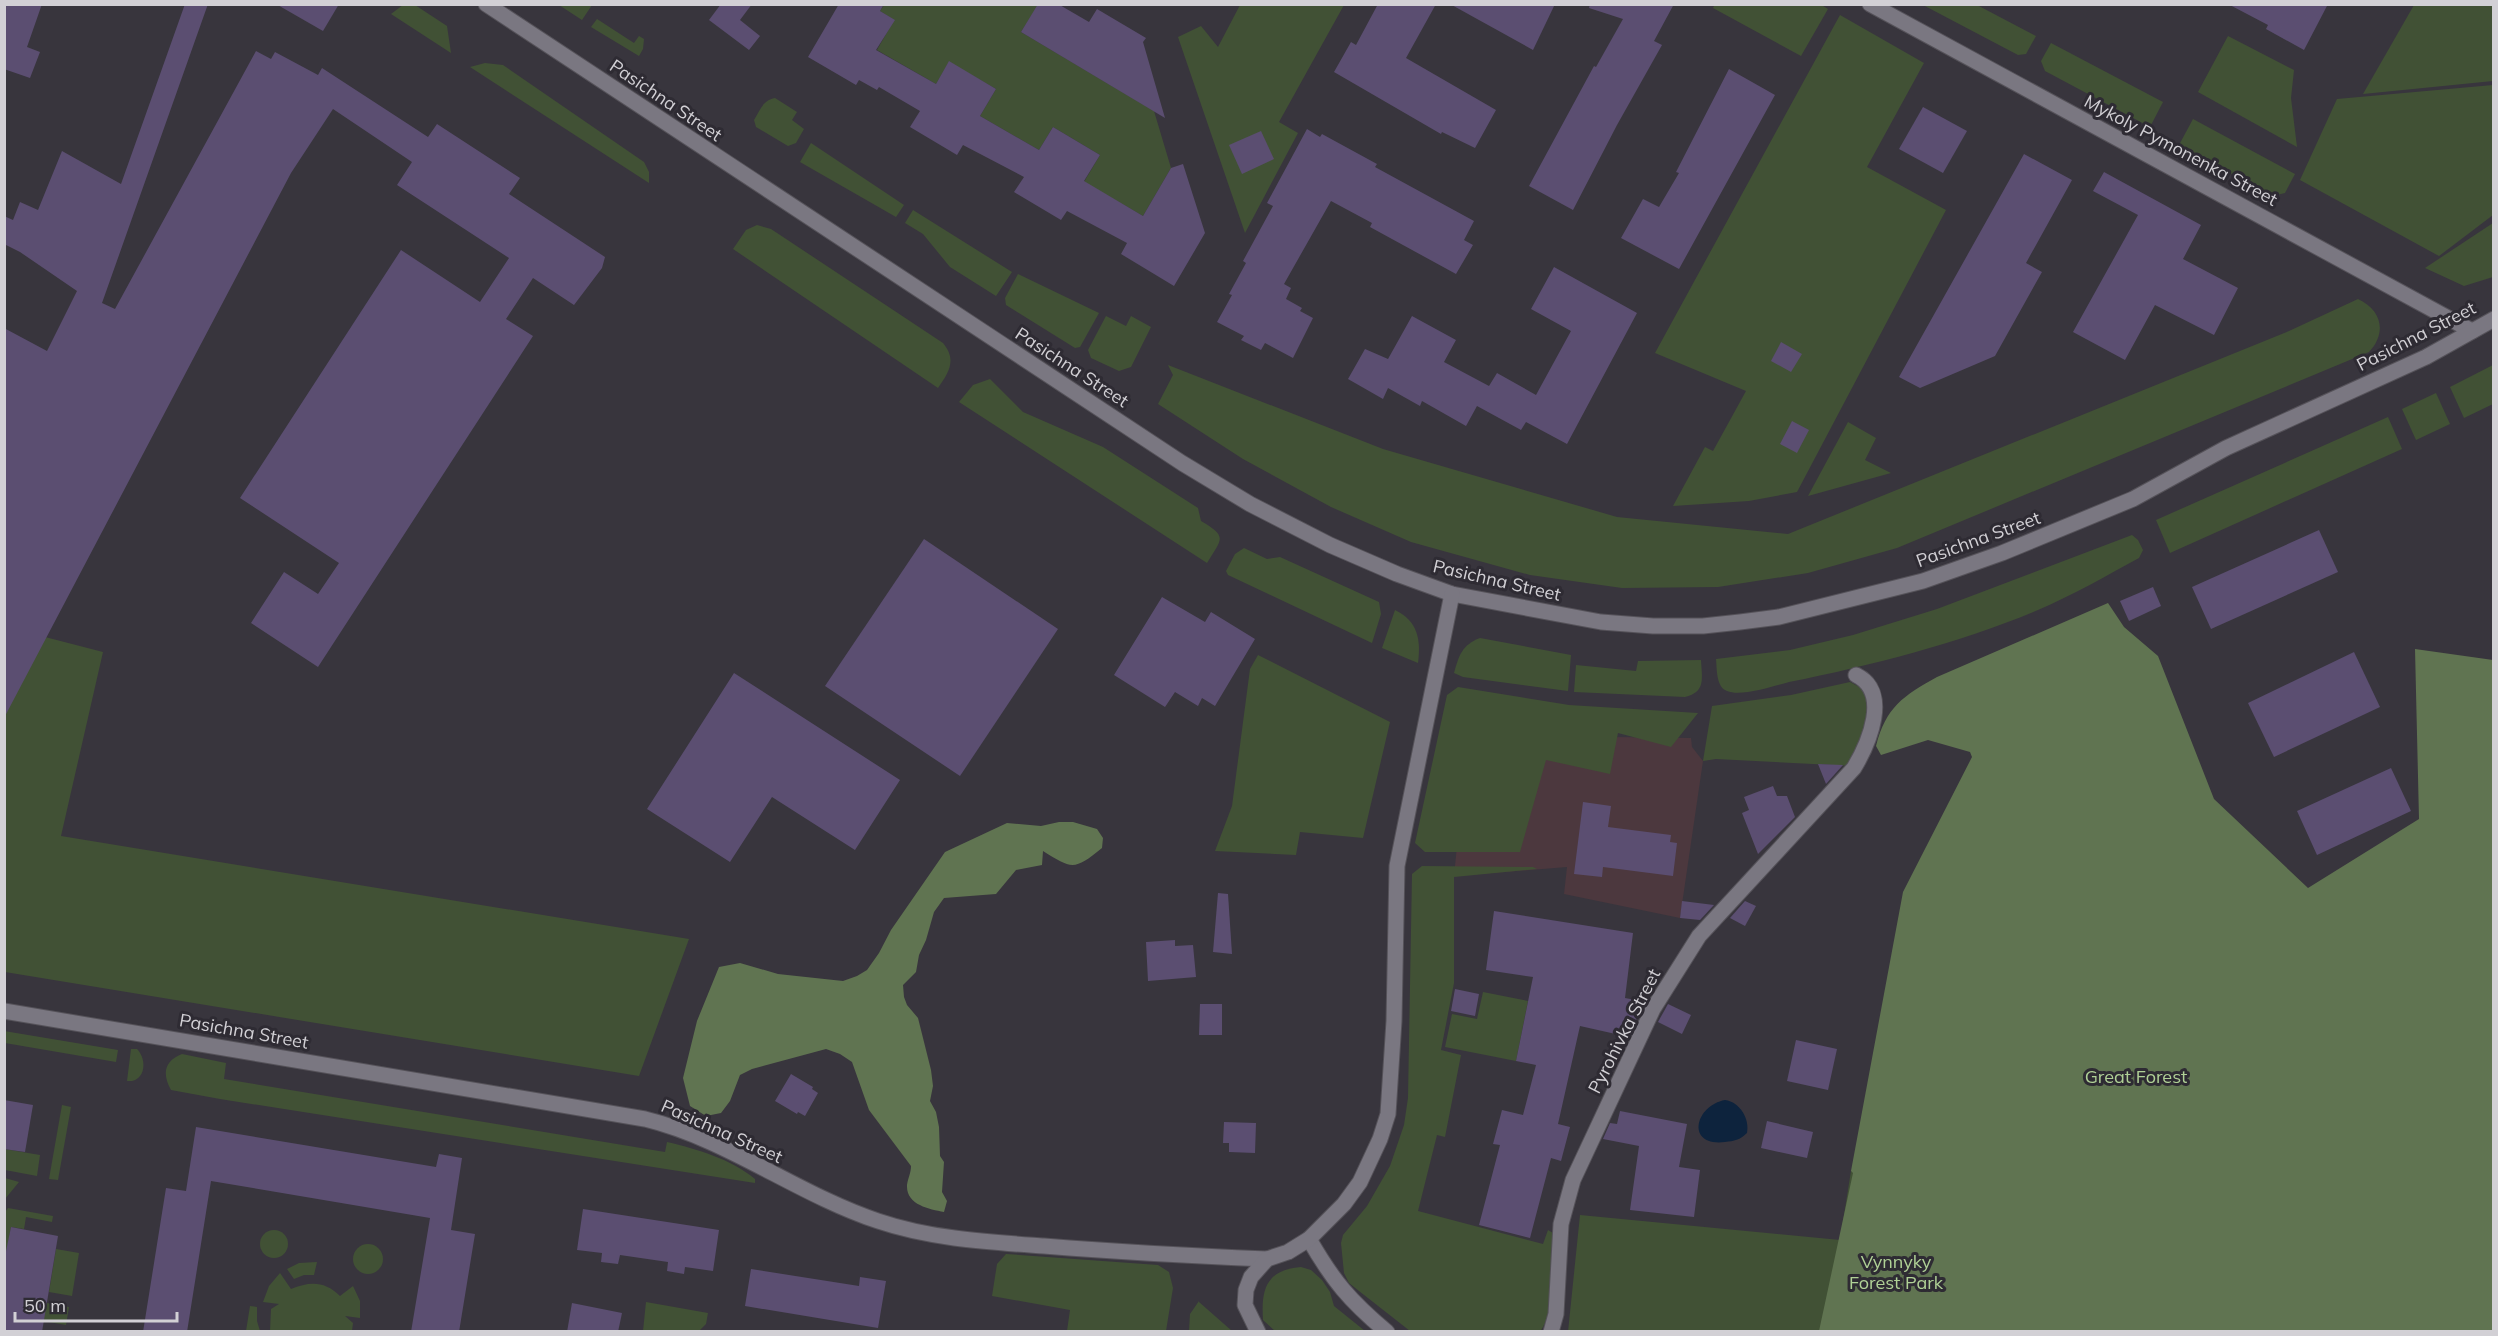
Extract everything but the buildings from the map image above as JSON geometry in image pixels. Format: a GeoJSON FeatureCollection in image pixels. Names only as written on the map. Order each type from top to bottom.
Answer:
{"type":"FeatureCollection","features":[{"type":"Feature","properties":{"kind":"street","name":"Pasichna Street"},"geometry":{"type":"LineString","coordinates":[[486,4],[1182,463],[1250,504],[1396,574],[1452,594],[1600,622],[1653,626],[1703,626],[1779,617],[1923,581],[2002,553],[2133,499],[2226,448],[2426,357],[2493,319]]}},
{"type":"Feature","properties":{"kind":"street","name":"Mykoly Pymonenka Street"},"geometry":{"type":"LineString","coordinates":[[1870,4],[2472,331]]}},
{"type":"Feature","properties":{"kind":"street"},"geometry":{"type":"LineString","coordinates":[[1258,1332],[1245,1305],[1245,1290],[1251,1277],[1267,1259],[1288,1252],[1310,1239],[1330,1221],[1360,1182],[1380,1139],[1388,1114],[1394,1021],[1397,866],[1452,594]]}},
{"type":"Feature","properties":{"kind":"street","name":"Pyrohivka Street"},"geometry":{"type":"LineString","coordinates":[[1551,1332],[1556,1314],[1561,1224],[1573,1180],[1653,1010],[1699,936],[1854,768],[1863,752],[1870,732],[1875,698],[1869,685],[1856,675]]}},
{"type":"Feature","properties":{"kind":"street","name":"Pasichna Street"},"geometry":{"type":"LineString","coordinates":[[4,1011],[668,1125],[739,1156],[830,1201],[878,1221],[931,1235],[983,1242],[1090,1250],[1267,1259]]}},
{"type":"Feature","properties":{"kind":"street"},"geometry":{"type":"LineString","coordinates":[[1310,1239],[1328,1271],[1355,1305],[1387,1332]]}},
{"type":"Feature","properties":{"kind":"shaded area"},"geometry":{"type":"Polygon","coordinates":[[[1469,724],[1612,737],[1691,738],[1692,747],[1703,761],[1680,918],[1564,894],[1567,867],[1454,876],[1469,724]]]}},
{"type":"Feature","properties":{"kind":"green space"},"geometry":{"type":"Polygon","coordinates":[[[1715,4],[1820,4],[1828,9],[1801,56],[1713,8],[1715,4]]]}},
{"type":"Feature","properties":{"kind":"green space"},"geometry":{"type":"Polygon","coordinates":[[[403,5],[415,5],[447,26],[451,53],[391,14],[403,5]]]}},
{"type":"Feature","properties":{"kind":"green space"},"geometry":{"type":"Polygon","coordinates":[[[559,5],[592,5],[582,20],[559,5]]]}},
{"type":"Feature","properties":{"kind":"green space"},"geometry":{"type":"Polygon","coordinates":[[[884,5],[1038,5],[1021,32],[1154,111],[1171,168],[1143,216],[1084,182],[1100,155],[1053,127],[1039,150],[980,116],[996,89],[949,62],[936,84],[877,50],[894,20],[880,11],[884,5]]]}},
{"type":"Feature","properties":{"kind":"green space"},"geometry":{"type":"Polygon","coordinates":[[[1240,5],[1344,5],[1279,122],[1298,133],[1245,233],[1178,37],[1201,26],[1218,47],[1240,5]]]}},
{"type":"Feature","properties":{"kind":"green space"},"geometry":{"type":"Polygon","coordinates":[[[1923,5],[1977,5],[2036,36],[2026,54],[2018,55],[1923,5]]]}},
{"type":"Feature","properties":{"kind":"green space"},"geometry":{"type":"Polygon","coordinates":[[[2414,5],[2493,5],[2493,81],[2363,94],[2414,5]]]}},
{"type":"Feature","properties":{"kind":"green space"},"geometry":{"type":"Polygon","coordinates":[[[1840,15],[1924,63],[1867,167],[1946,210],[1797,492],[1749,501],[1673,506],[1705,447],[1713,451],[1746,391],[1655,353],[1840,15]]]}},
{"type":"Feature","properties":{"kind":"green space"},"geometry":{"type":"Polygon","coordinates":[[[597,19],[634,43],[639,36],[644,39],[643,49],[639,56],[591,27],[597,19]]]}},
{"type":"Feature","properties":{"kind":"green space"},"geometry":{"type":"Polygon","coordinates":[[[2228,36],[2294,70],[2291,98],[2297,147],[2198,92],[2228,36]]]}},
{"type":"Feature","properties":{"kind":"green space"},"geometry":{"type":"Polygon","coordinates":[[[2051,43],[2163,102],[2150,127],[2045,71],[2041,61],[2051,43]]]}},
{"type":"Feature","properties":{"kind":"green space"},"geometry":{"type":"Polygon","coordinates":[[[485,63],[503,65],[644,162],[649,172],[649,183],[470,67],[485,63]]]}},
{"type":"Feature","properties":{"kind":"green space"},"geometry":{"type":"Polygon","coordinates":[[[2493,85],[2493,215],[2439,256],[2300,180],[2337,99],[2493,85]]]}},
{"type":"Feature","properties":{"kind":"green space"},"geometry":{"type":"Polygon","coordinates":[[[775,98],[797,112],[792,120],[804,129],[796,143],[788,146],[756,127],[754,120],[765,103],[775,98]]]}},
{"type":"Feature","properties":{"kind":"green space"},"geometry":{"type":"Polygon","coordinates":[[[2193,119],[2295,174],[2285,193],[2272,196],[2179,145],[2193,119]]]}},
{"type":"Feature","properties":{"kind":"green space"},"geometry":{"type":"Polygon","coordinates":[[[811,143],[904,205],[896,217],[800,162],[811,143]]]}},
{"type":"Feature","properties":{"kind":"green space"},"geometry":{"type":"Polygon","coordinates":[[[913,210],[1012,272],[996,296],[950,267],[923,234],[905,223],[913,210]]]}},
{"type":"Feature","properties":{"kind":"green space"},"geometry":{"type":"Polygon","coordinates":[[[2493,223],[2493,277],[2464,286],[2425,268],[2493,223]]]}},
{"type":"Feature","properties":{"kind":"green space"},"geometry":{"type":"Polygon","coordinates":[[[757,225],[771,229],[943,343],[950,355],[950,366],[938,388],[733,249],[746,230],[757,225]]]}},
{"type":"Feature","properties":{"kind":"green space"},"geometry":{"type":"Polygon","coordinates":[[[1018,274],[1099,313],[1080,347],[1075,348],[1006,305],[1005,298],[1018,274]]]}},
{"type":"Feature","properties":{"kind":"green space"},"geometry":{"type":"Polygon","coordinates":[[[2358,299],[2372,309],[2379,323],[2378,337],[2369,352],[1897,548],[1808,573],[1718,587],[1622,588],[1530,575],[1411,542],[1331,507],[1243,459],[1158,404],[1173,375],[1168,365],[1383,449],[1617,517],[1788,534],[2289,331],[2358,299]]]}},
{"type":"Feature","properties":{"kind":"green space"},"geometry":{"type":"Polygon","coordinates":[[[1106,316],[1126,326],[1131,316],[1151,327],[1131,367],[1119,371],[1091,358],[1088,350],[1106,316]]]}},
{"type":"Feature","properties":{"kind":"green space"},"geometry":{"type":"Polygon","coordinates":[[[2493,365],[2493,404],[2464,418],[2450,387],[2493,365]]]}},
{"type":"Feature","properties":{"kind":"green space"},"geometry":{"type":"Polygon","coordinates":[[[990,379],[1023,412],[1103,447],[1198,508],[1201,521],[1215,531],[1220,539],[1207,563],[959,402],[973,385],[990,379]]]}},
{"type":"Feature","properties":{"kind":"green space"},"geometry":{"type":"Polygon","coordinates":[[[2436,393],[2450,424],[2416,440],[2402,409],[2436,393]]]}},
{"type":"Feature","properties":{"kind":"green space"},"geometry":{"type":"Polygon","coordinates":[[[2388,417],[2402,449],[2170,553],[2156,520],[2388,417]]]}},
{"type":"Feature","properties":{"kind":"green space"},"geometry":{"type":"Polygon","coordinates":[[[1848,422],[1876,438],[1865,460],[1891,473],[1808,496],[1848,422]]]}},
{"type":"Feature","properties":{"kind":"green space"},"geometry":{"type":"Polygon","coordinates":[[[2132,535],[2138,540],[2143,550],[2139,558],[2051,604],[1978,633],[1884,660],[1758,690],[1733,693],[1723,689],[1719,682],[1716,659],[1790,650],[1853,635],[1937,609],[2132,535]]]}},
{"type":"Feature","properties":{"kind":"green space"},"geometry":{"type":"Polygon","coordinates":[[[1244,548],[1267,559],[1280,557],[1379,602],[1381,614],[1372,643],[1228,575],[1226,571],[1235,554],[1244,548]]]}},
{"type":"Feature","properties":{"kind":"green space","name":"Great Forest"},"geometry":{"type":"Polygon","coordinates":[[[2108,603],[2124,627],[2158,656],[2214,799],[2308,888],[2419,819],[2415,649],[2493,660],[2493,1331],[1819,1331],[1853,1173],[1851,1171],[1903,892],[1972,757],[1970,752],[1928,740],[1881,755],[1876,746],[1880,733],[1891,712],[1905,697],[1937,677],[2108,603]]]}},
{"type":"Feature","properties":{"kind":"green space"},"geometry":{"type":"Polygon","coordinates":[[[1395,610],[1409,620],[1416,632],[1419,647],[1418,663],[1382,648],[1395,610]]]}},
{"type":"Feature","properties":{"kind":"green space"},"geometry":{"type":"Polygon","coordinates":[[[45,637],[103,652],[61,836],[689,939],[639,1076],[5,972],[4,715],[45,637]]]}},
{"type":"Feature","properties":{"kind":"green space"},"geometry":{"type":"Polygon","coordinates":[[[1480,638],[1571,655],[1568,691],[1463,677],[1454,673],[1462,651],[1480,638]]]}},
{"type":"Feature","properties":{"kind":"green space"},"geometry":{"type":"Polygon","coordinates":[[[1258,655],[1390,722],[1363,838],[1300,832],[1296,855],[1215,851],[1232,806],[1250,669],[1258,655]]]}},
{"type":"Feature","properties":{"kind":"green space"},"geometry":{"type":"Polygon","coordinates":[[[1701,660],[1700,688],[1692,695],[1685,697],[1574,692],[1576,665],[1636,671],[1638,661],[1701,660]]]}},
{"type":"Feature","properties":{"kind":"green space"},"geometry":{"type":"Polygon","coordinates":[[[1850,682],[1863,689],[1870,705],[1853,766],[1716,759],[1703,761],[1712,706],[1791,695],[1850,682]]]}},
{"type":"Feature","properties":{"kind":"green space"},"geometry":{"type":"Polygon","coordinates":[[[1458,687],[1569,705],[1698,713],[1671,747],[1618,733],[1610,774],[1546,760],[1520,852],[1425,852],[1415,843],[1447,695],[1458,687]]]}},
{"type":"Feature","properties":{"kind":"green space"},"geometry":{"type":"Polygon","coordinates":[[[1073,822],[1097,829],[1103,838],[1102,848],[1085,861],[1073,865],[1043,851],[1042,865],[1016,870],[996,894],[944,898],[934,912],[919,955],[916,972],[903,985],[907,1005],[918,1018],[931,1070],[933,1086],[930,1101],[936,1112],[940,1156],[944,1162],[942,1192],[947,1201],[944,1212],[920,1205],[910,1197],[907,1185],[911,1166],[869,1110],[852,1062],[840,1054],[826,1049],[752,1069],[740,1075],[730,1101],[721,1113],[706,1116],[690,1106],[683,1078],[697,1021],[719,967],[740,963],[778,974],[843,981],[857,976],[867,970],[891,930],[945,852],[1007,823],[1041,826],[1073,822]]]}},
{"type":"Feature","properties":{"kind":"green space"},"geometry":{"type":"Polygon","coordinates":[[[1422,866],[1533,867],[1537,869],[1454,877],[1454,983],[1441,1050],[1461,1055],[1445,1137],[1437,1135],[1418,1211],[1543,1244],[1548,1230],[1558,1236],[1549,1312],[1540,1332],[1410,1331],[1349,1283],[1344,1273],[1341,1243],[1343,1235],[1367,1206],[1390,1166],[1404,1125],[1408,1098],[1412,874],[1422,866]]]}},
{"type":"Feature","properties":{"kind":"green space"},"geometry":{"type":"Polygon","coordinates":[[[1483,992],[1528,1001],[1516,1061],[1445,1047],[1452,1014],[1477,1019],[1483,992]]]}},
{"type":"Feature","properties":{"kind":"green space"},"geometry":{"type":"Polygon","coordinates":[[[4,1031],[118,1050],[116,1062],[5,1043],[4,1031]]]}},
{"type":"Feature","properties":{"kind":"green space"},"geometry":{"type":"Polygon","coordinates":[[[131,1049],[137,1049],[143,1059],[143,1070],[138,1078],[127,1081],[131,1049]]]}},
{"type":"Feature","properties":{"kind":"green space"},"geometry":{"type":"Polygon","coordinates":[[[182,1054],[226,1063],[224,1079],[665,1152],[667,1142],[725,1160],[746,1172],[755,1179],[755,1183],[171,1090],[166,1079],[166,1069],[171,1060],[182,1054]]]}},
{"type":"Feature","properties":{"kind":"green space"},"geometry":{"type":"Polygon","coordinates":[[[62,1105],[71,1107],[58,1180],[49,1179],[62,1105]]]}},
{"type":"Feature","properties":{"kind":"green space"},"geometry":{"type":"Polygon","coordinates":[[[4,1149],[40,1155],[37,1176],[5,1170],[4,1149]]]}},
{"type":"Feature","properties":{"kind":"green space","name":"Vynnyky Forest Park"},"geometry":{"type":"Polygon","coordinates":[[[1851,1171],[2101,1331],[1568,1332],[1580,1215],[1840,1240],[1851,1171]]]}},
{"type":"Feature","properties":{"kind":"green space"},"geometry":{"type":"Polygon","coordinates":[[[4,1178],[19,1182],[5,1199],[4,1178]]]}},
{"type":"Feature","properties":{"kind":"green space"},"geometry":{"type":"Polygon","coordinates":[[[8,1208],[53,1216],[52,1222],[26,1217],[24,1229],[11,1227],[5,1261],[5,1212],[8,1208]]]}},
{"type":"Feature","properties":{"kind":"green space"},"geometry":{"type":"Polygon","coordinates":[[[274,1230],[284,1234],[288,1244],[284,1254],[274,1258],[264,1254],[260,1244],[264,1234],[274,1230]]]}},
{"type":"Feature","properties":{"kind":"green space"},"geometry":{"type":"Polygon","coordinates":[[[368,1244],[379,1248],[383,1259],[379,1270],[368,1274],[357,1270],[353,1259],[357,1248],[368,1244]]]}},
{"type":"Feature","properties":{"kind":"green space"},"geometry":{"type":"Polygon","coordinates":[[[56,1249],[79,1253],[72,1296],[49,1292],[56,1249]]]}},
{"type":"Feature","properties":{"kind":"green space"},"geometry":{"type":"Polygon","coordinates":[[[1006,1254],[1158,1265],[1169,1272],[1173,1288],[1166,1331],[1067,1331],[1070,1310],[992,1296],[997,1264],[1006,1254]]]}},
{"type":"Feature","properties":{"kind":"green space"},"geometry":{"type":"Polygon","coordinates":[[[317,1262],[314,1275],[304,1275],[294,1279],[287,1269],[299,1263],[317,1262]]]}},
{"type":"Feature","properties":{"kind":"green space"},"geometry":{"type":"Polygon","coordinates":[[[1301,1267],[1311,1270],[1322,1280],[1330,1292],[1334,1306],[1365,1331],[1275,1331],[1263,1320],[1263,1299],[1268,1283],[1280,1272],[1301,1267]]]}},
{"type":"Feature","properties":{"kind":"green space"},"geometry":{"type":"Polygon","coordinates":[[[280,1273],[291,1289],[317,1284],[329,1287],[340,1296],[353,1286],[360,1301],[360,1318],[345,1316],[353,1323],[352,1331],[270,1331],[271,1309],[279,1304],[263,1302],[269,1286],[280,1273]]]}},
{"type":"Feature","properties":{"kind":"green space"},"geometry":{"type":"Polygon","coordinates":[[[1199,1301],[1232,1331],[1189,1331],[1190,1314],[1199,1301]]]}},
{"type":"Feature","properties":{"kind":"green space"},"geometry":{"type":"Polygon","coordinates":[[[646,1302],[708,1313],[706,1324],[699,1331],[643,1331],[646,1302]]]}},
{"type":"Feature","properties":{"kind":"green space"},"geometry":{"type":"Polygon","coordinates":[[[47,1303],[69,1307],[66,1325],[43,1321],[47,1303]]]}},
{"type":"Feature","properties":{"kind":"green space"},"geometry":{"type":"Polygon","coordinates":[[[250,1306],[257,1307],[260,1331],[246,1331],[250,1306]]]}},
{"type":"Feature","properties":{"kind":"water"},"geometry":{"type":"Polygon","coordinates":[[[1725,1100],[1735,1104],[1743,1112],[1747,1122],[1747,1133],[1734,1141],[1713,1142],[1704,1138],[1700,1132],[1701,1117],[1714,1104],[1725,1100]]]}}]}
